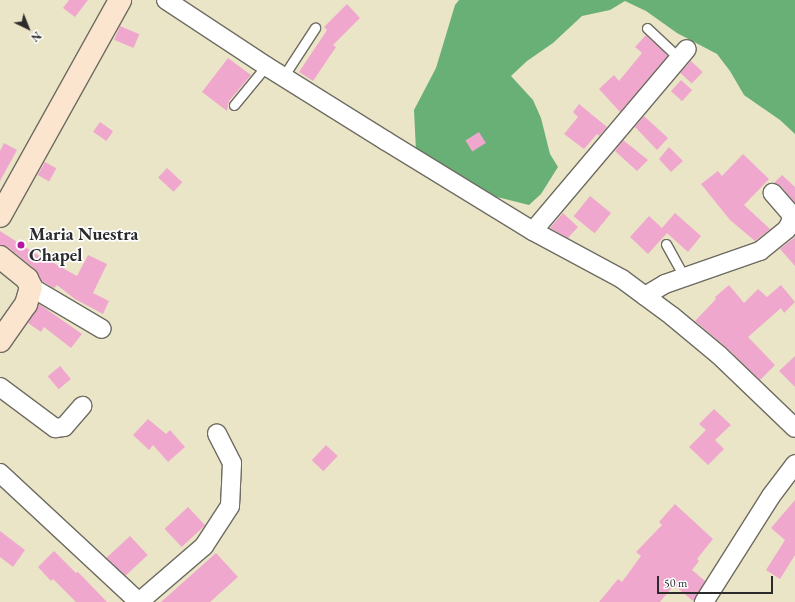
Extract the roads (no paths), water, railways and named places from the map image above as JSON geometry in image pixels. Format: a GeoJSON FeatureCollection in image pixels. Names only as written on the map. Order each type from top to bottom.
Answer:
{"type":"FeatureCollection","features":[{"type":"Feature","properties":{"kind":"street"},"geometry":{"type":"LineString","coordinates":[[0,216],[120,0]]}},
{"type":"Feature","properties":{"kind":"street"},"geometry":{"type":"LineString","coordinates":[[171,1],[283,77],[533,231],[622,279],[672,316],[719,356],[795,428]]}},
{"type":"Feature","properties":{"kind":"street"},"geometry":{"type":"LineString","coordinates":[[533,231],[683,53]]}},
{"type":"Feature","properties":{"kind":"street"},"geometry":{"type":"LineString","coordinates":[[645,296],[655,288],[760,251],[787,229],[791,221],[791,214],[773,194]]}},
{"type":"Feature","properties":{"kind":"street"},"geometry":{"type":"LineString","coordinates":[[0,257],[27,279],[31,287],[102,329]]}},
{"type":"Feature","properties":{"kind":"street"},"geometry":{"type":"LineString","coordinates":[[0,341],[26,304],[31,287]]}},
{"type":"Feature","properties":{"kind":"street"},"geometry":{"type":"LineString","coordinates":[[0,386],[56,428],[64,427],[82,406]]}},
{"type":"Feature","properties":{"kind":"street"},"geometry":{"type":"LineString","coordinates":[[0,472],[139,602],[204,546],[230,506],[232,463],[216,434]]}},
{"type":"Feature","properties":{"kind":"street"},"geometry":{"type":"LineString","coordinates":[[704,602],[771,496],[795,464]]}},
{"type":"Feature","properties":{"kind":"lane"},"geometry":{"type":"LineString","coordinates":[[283,77],[315,28]]}},
{"type":"Feature","properties":{"kind":"lane"},"geometry":{"type":"LineString","coordinates":[[647,28],[683,53]]}},
{"type":"Feature","properties":{"kind":"lane"},"geometry":{"type":"LineString","coordinates":[[234,105],[266,66]]}},
{"type":"Feature","properties":{"kind":"lane"},"geometry":{"type":"LineString","coordinates":[[666,244],[685,278]]}},
{"type":"Feature","properties":{"kind":"place","name":"Maria Nuestra Chapel"},"geometry":{"type":"Point","coordinates":[21,245]}}]}
